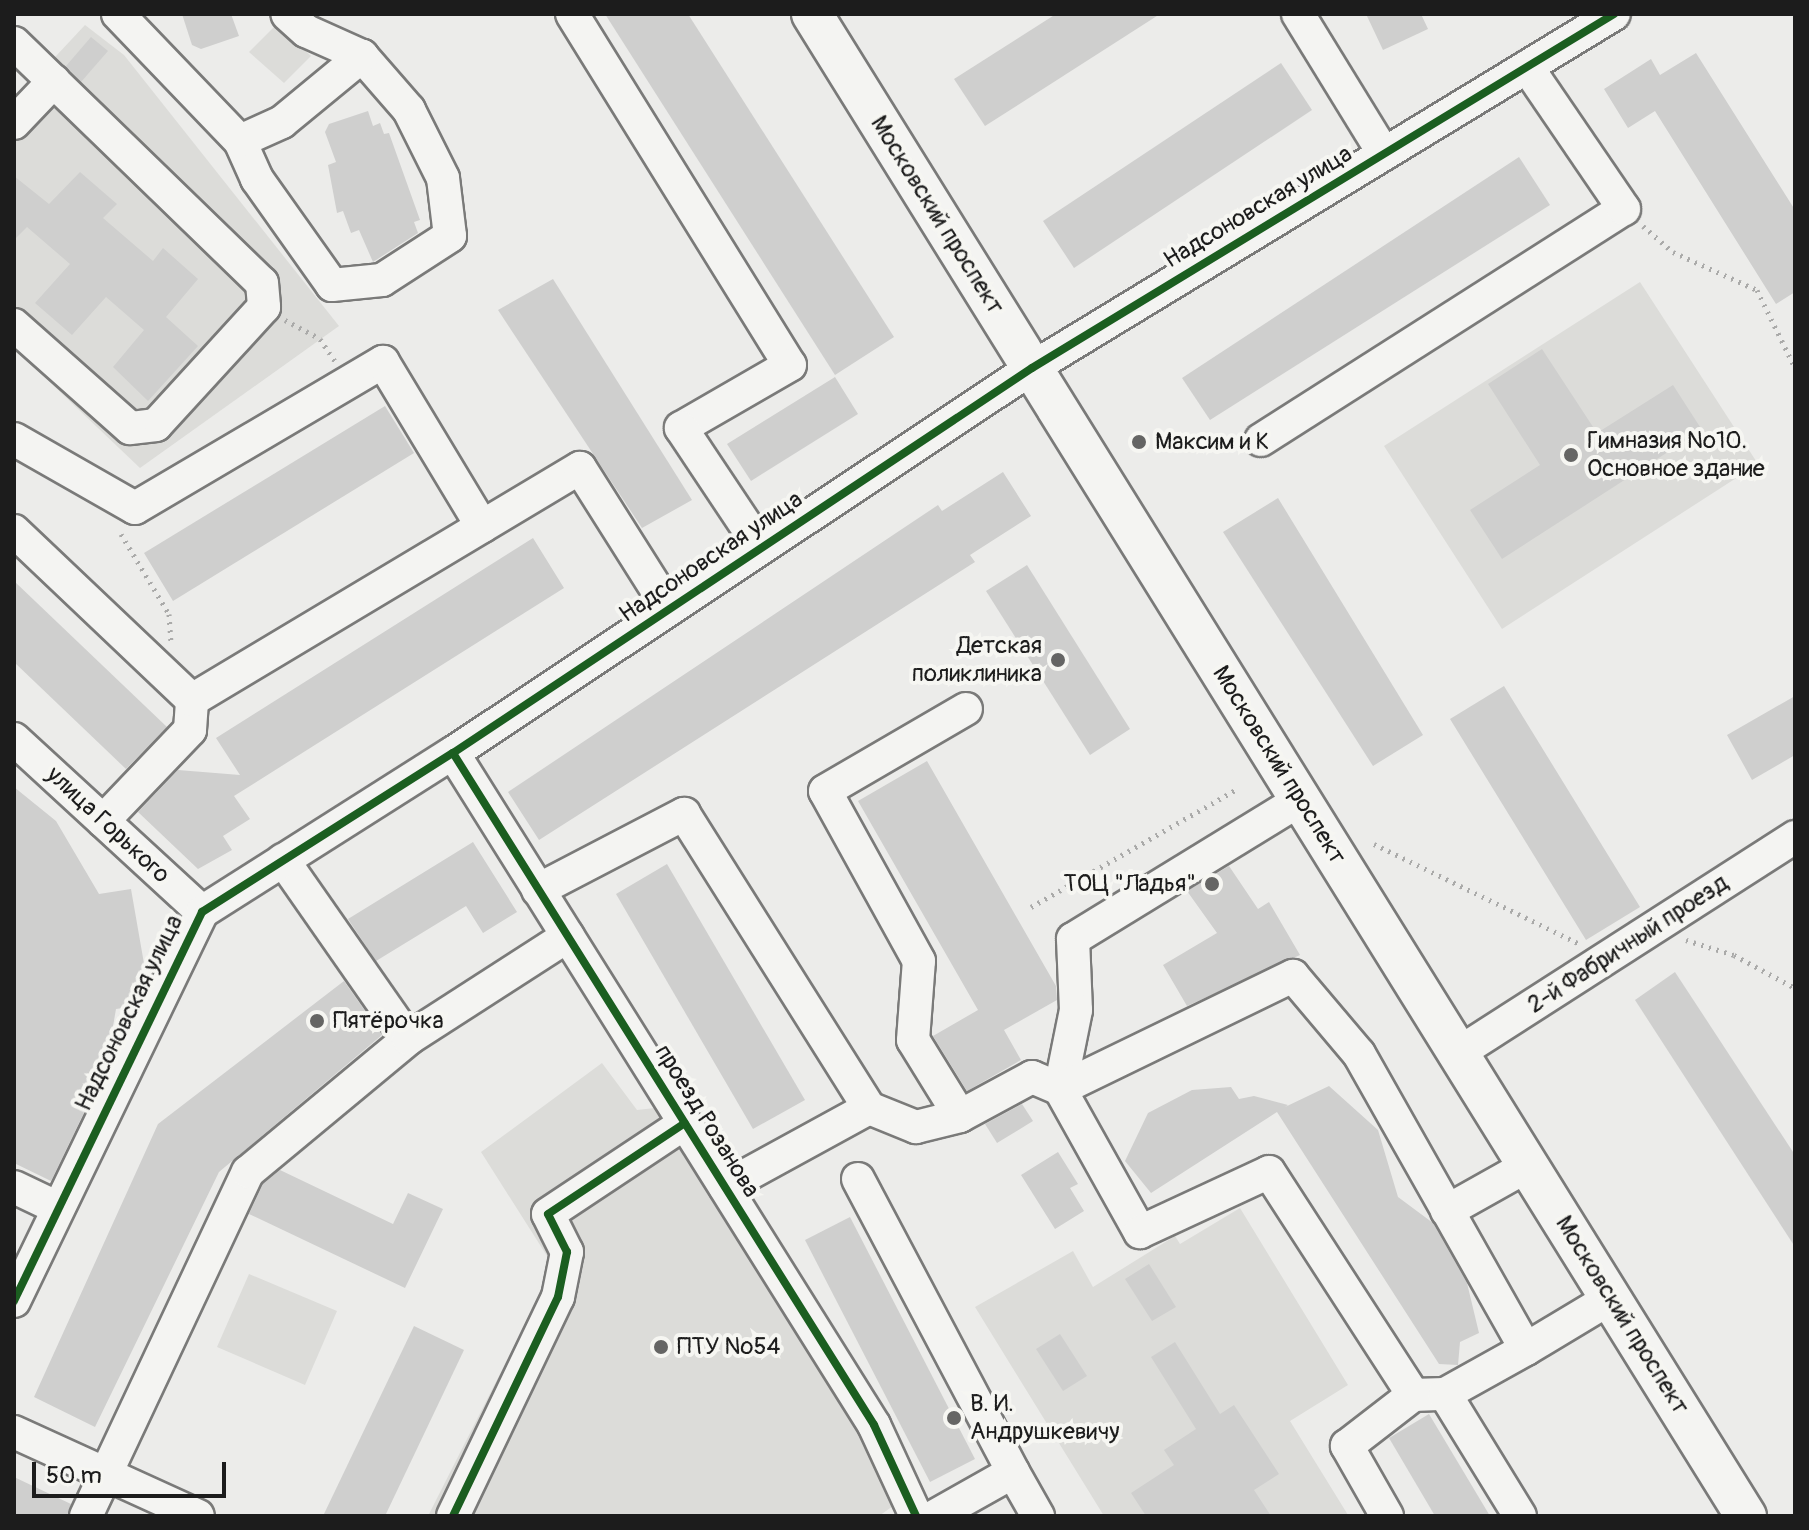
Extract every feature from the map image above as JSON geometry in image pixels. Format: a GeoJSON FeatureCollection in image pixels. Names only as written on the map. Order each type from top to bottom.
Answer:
{"type":"FeatureCollection","features":[{"type":"Feature","properties":{"kind":"main road","name":"Московский проспект"},"geometry":{"type":"LineString","coordinates":[[812,14],[1460,1052],[1741,1514]]}},
{"type":"Feature","properties":{"kind":"street"},"geometry":{"type":"LineString","coordinates":[[118,14],[240,141],[257,179],[332,285],[382,280],[450,236],[443,178],[409,110],[362,56],[306,31],[287,14]]}},
{"type":"Feature","properties":{"kind":"street"},"geometry":{"type":"LineString","coordinates":[[572,14],[790,365],[681,428],[761,548]]}},
{"type":"Feature","properties":{"kind":"street"},"geometry":{"type":"LineString","coordinates":[[1298,14],[1384,154]]}},
{"type":"Feature","properties":{"kind":"street","name":"Надсоновская улица"},"geometry":{"type":"LineString","coordinates":[[14,1301],[56,1207],[202,912],[453,753],[1032,368],[1614,14]]}},
{"type":"Feature","properties":{"kind":"street"},"geometry":{"type":"LineString","coordinates":[[14,43],[262,283],[264,307],[156,425],[130,428],[14,325]]}},
{"type":"Feature","properties":{"kind":"street"},"geometry":{"type":"LineString","coordinates":[[240,141],[282,122],[362,56]]}},
{"type":"Feature","properties":{"kind":"street"},"geometry":{"type":"LineString","coordinates":[[1261,440],[1624,209],[1527,67]]}},
{"type":"Feature","properties":{"kind":"street"},"geometry":{"type":"LineString","coordinates":[[14,123],[54,81]]}},
{"type":"Feature","properties":{"kind":"street"},"geometry":{"type":"LineString","coordinates":[[14,439],[135,508],[383,362],[482,526]]}},
{"type":"Feature","properties":{"kind":"street"},"geometry":{"type":"LineString","coordinates":[[183,691],[482,526],[580,468],[669,609]]}},
{"type":"Feature","properties":{"kind":"street"},"geometry":{"type":"LineString","coordinates":[[14,531],[183,691],[190,730],[103,821]]}},
{"type":"Feature","properties":{"kind":"street"},"geometry":{"type":"LineString","coordinates":[[960,1116],[913,1040],[919,961],[825,791],[966,709]]}},
{"type":"Feature","properties":{"kind":"street","name":"улица Горького"},"geometry":{"type":"LineString","coordinates":[[14,739],[202,912]]}},
{"type":"Feature","properties":{"kind":"street","name":"проезд Розанова"},"geometry":{"type":"LineString","coordinates":[[453,753],[874,1425],[916,1516]]}},
{"type":"Feature","properties":{"kind":"street"},"geometry":{"type":"LineString","coordinates":[[1060,1089],[1076,1010],[1073,939],[1300,800]]}},
{"type":"Feature","properties":{"kind":"street"},"geometry":{"type":"LineString","coordinates":[[538,890],[684,814],[869,1108],[916,1127],[960,1116],[1032,1077],[1060,1089],[1140,1232],[1269,1172],[1413,1395]]}},
{"type":"Feature","properties":{"kind":"street","name":"2-й Фабричный проезд"},"geometry":{"type":"LineString","coordinates":[[1460,1052],[1795,837]]}},
{"type":"Feature","properties":{"kind":"street"},"geometry":{"type":"LineString","coordinates":[[283,860],[408,1039]]}},
{"type":"Feature","properties":{"kind":"street"},"geometry":{"type":"LineString","coordinates":[[86,1516],[248,1172],[408,1039],[568,936]]}},
{"type":"Feature","properties":{"kind":"street"},"geometry":{"type":"LineString","coordinates":[[1060,1089],[1293,976],[1359,1054],[1526,1349]]}},
{"type":"Feature","properties":{"kind":"street"},"geometry":{"type":"LineString","coordinates":[[725,1187],[869,1108]]}},
{"type":"Feature","properties":{"kind":"street"},"geometry":{"type":"LineString","coordinates":[[453,1516],[558,1297],[567,1252],[548,1214],[685,1123]]}},
{"type":"Feature","properties":{"kind":"street"},"geometry":{"type":"LineString","coordinates":[[1447,1211],[1529,1165]]}},
{"type":"Feature","properties":{"kind":"street"},"geometry":{"type":"LineString","coordinates":[[858,1179],[1038,1516]]}},
{"type":"Feature","properties":{"kind":"street"},"geometry":{"type":"LineString","coordinates":[[14,1187],[56,1207]]}},
{"type":"Feature","properties":{"kind":"street"},"geometry":{"type":"LineString","coordinates":[[1387,1516],[1347,1446],[1413,1395],[1445,1394],[1611,1298]]}},
{"type":"Feature","properties":{"kind":"street"},"geometry":{"type":"LineString","coordinates":[[1445,1394],[1520,1516]]}},
{"type":"Feature","properties":{"kind":"street"},"geometry":{"type":"LineString","coordinates":[[14,1432],[108,1472],[198,1516]]}},
{"type":"Feature","properties":{"kind":"street"},"geometry":{"type":"LineString","coordinates":[[935,1516],[1013,1472]]}},
{"type":"Feature","properties":{"kind":"path"},"geometry":{"type":"LineString","coordinates":[[1624,209],[1673,252],[1757,290],[1795,368]]}},
{"type":"Feature","properties":{"kind":"path"},"geometry":{"type":"LineString","coordinates":[[264,307],[320,339],[349,383]]}},
{"type":"Feature","properties":{"kind":"path"},"geometry":{"type":"LineString","coordinates":[[99,487],[169,614],[183,691]]}},
{"type":"Feature","properties":{"kind":"path"},"geometry":{"type":"LineString","coordinates":[[1031,907],[1235,790]]}},
{"type":"Feature","properties":{"kind":"path"},"geometry":{"type":"LineString","coordinates":[[1374,844],[1584,946],[1640,936],[1734,955],[1795,988]]}},
{"type":"Feature","properties":{"kind":"shaded area"},"geometry":{"type":"Polygon","coordinates":[[[277,24],[311,56],[284,83],[249,52],[277,24]]]}},
{"type":"Feature","properties":{"kind":"shaded area"},"geometry":{"type":"Polygon","coordinates":[[[85,25],[124,55],[339,326],[140,468],[14,348],[14,101],[85,25]]]}},
{"type":"Feature","properties":{"kind":"shaded area","name":"Гимназия №10. Основное здание"},"geometry":{"type":"Polygon","coordinates":[[[1640,282],[1758,464],[1502,629],[1384,446],[1640,282]]]}},
{"type":"Feature","properties":{"kind":"shaded area","name":"ПТУ №54"},"geometry":{"type":"Polygon","coordinates":[[[602,1063],[637,1110],[655,1108],[860,1428],[893,1506],[879,1516],[428,1516],[554,1267],[481,1152],[602,1063]]]}},
{"type":"Feature","properties":{"kind":"shaded area"},"geometry":{"type":"Polygon","coordinates":[[[1240,1208],[1348,1385],[1290,1421],[1348,1515],[1104,1516],[975,1307],[1073,1251],[1093,1287],[1175,1236],[1180,1244],[1240,1208]]]}},
{"type":"Feature","properties":{"kind":"shaded area"},"geometry":{"type":"Polygon","coordinates":[[[249,1274],[337,1311],[305,1385],[217,1347],[249,1274]]]}},
{"type":"Feature","properties":{"kind":"building"},"geometry":{"type":"Polygon","coordinates":[[[182,14],[231,14],[239,36],[201,49],[192,45],[182,14]]]}},
{"type":"Feature","properties":{"kind":"building"},"geometry":{"type":"Polygon","coordinates":[[[605,14],[688,14],[894,337],[835,375],[605,14]]]}},
{"type":"Feature","properties":{"kind":"building"},"geometry":{"type":"Polygon","coordinates":[[[1056,14],[1160,14],[985,126],[954,79],[1056,14]]]}},
{"type":"Feature","properties":{"kind":"building"},"geometry":{"type":"Polygon","coordinates":[[[1366,14],[1421,14],[1428,29],[1383,50],[1366,14]]]}},
{"type":"Feature","properties":{"kind":"building"},"geometry":{"type":"Polygon","coordinates":[[[91,37],[108,51],[81,82],[66,66],[91,37]]]}},
{"type":"Feature","properties":{"kind":"building"},"geometry":{"type":"Polygon","coordinates":[[[1696,53],[1795,210],[1795,292],[1776,304],[1655,111],[1628,128],[1604,89],[1651,59],[1660,75],[1696,53]]]}},
{"type":"Feature","properties":{"kind":"building"},"geometry":{"type":"Polygon","coordinates":[[[1281,63],[1312,110],[1074,268],[1043,221],[1281,63]]]}},
{"type":"Feature","properties":{"kind":"building"},"geometry":{"type":"Polygon","coordinates":[[[368,111],[373,126],[380,123],[384,134],[389,133],[420,220],[414,222],[418,233],[373,262],[359,230],[351,233],[343,211],[337,213],[328,165],[336,162],[325,132],[329,124],[368,111]]]}},
{"type":"Feature","properties":{"kind":"building"},"geometry":{"type":"Polygon","coordinates":[[[1519,157],[1550,205],[1210,420],[1182,378],[1519,157]]]}},
{"type":"Feature","properties":{"kind":"building"},"geometry":{"type":"Polygon","coordinates":[[[80,172],[117,204],[103,218],[153,261],[163,248],[198,279],[166,317],[198,346],[148,401],[113,367],[144,330],[106,297],[72,335],[35,303],[70,264],[27,227],[14,240],[14,176],[49,204],[80,172]]]}},
{"type":"Feature","properties":{"kind":"building"},"geometry":{"type":"Polygon","coordinates":[[[553,279],[692,500],[642,528],[498,310],[553,279]]]}},
{"type":"Feature","properties":{"kind":"building"},"geometry":{"type":"Polygon","coordinates":[[[1542,349],[1597,433],[1673,385],[1702,430],[1502,559],[1470,510],[1540,465],[1488,384],[1542,349]]]}},
{"type":"Feature","properties":{"kind":"building"},"geometry":{"type":"Polygon","coordinates":[[[835,377],[858,414],[751,481],[727,444],[835,377]]]}},
{"type":"Feature","properties":{"kind":"building"},"geometry":{"type":"Polygon","coordinates":[[[385,406],[414,453],[173,601],[144,553],[385,406]]]}},
{"type":"Feature","properties":{"kind":"building"},"geometry":{"type":"Polygon","coordinates":[[[1003,472],[1031,516],[970,555],[975,562],[539,840],[508,792],[938,505],[942,511],[1003,472]]]}},
{"type":"Feature","properties":{"kind":"building"},"geometry":{"type":"Polygon","coordinates":[[[1278,498],[1423,735],[1373,766],[1223,532],[1278,498]]]}},
{"type":"Feature","properties":{"kind":"building"},"geometry":{"type":"Polygon","coordinates":[[[533,538],[564,588],[234,796],[250,819],[223,836],[232,850],[198,869],[138,812],[178,770],[240,775],[216,738],[533,538]]]}},
{"type":"Feature","properties":{"kind":"building","name":"Детская поликлиника"},"geometry":{"type":"Polygon","coordinates":[[[1027,565],[1130,729],[1090,755],[986,591],[1027,565]]]}},
{"type":"Feature","properties":{"kind":"building"},"geometry":{"type":"Polygon","coordinates":[[[14,581],[167,727],[126,769],[14,662],[14,581]]]}},
{"type":"Feature","properties":{"kind":"building"},"geometry":{"type":"Polygon","coordinates":[[[1504,686],[1640,907],[1586,940],[1450,719],[1504,686]]]}},
{"type":"Feature","properties":{"kind":"building"},"geometry":{"type":"Polygon","coordinates":[[[1795,696],[1795,755],[1752,780],[1727,735],[1795,696]]]}},
{"type":"Feature","properties":{"kind":"building"},"geometry":{"type":"Polygon","coordinates":[[[927,761],[1056,986],[1057,1000],[1004,1030],[1021,1060],[967,1091],[933,1036],[978,1010],[858,801],[927,761]]]}},
{"type":"Feature","properties":{"kind":"building"},"geometry":{"type":"Polygon","coordinates":[[[14,787],[56,821],[99,894],[131,889],[146,975],[136,1006],[116,1009],[106,1067],[51,1181],[14,1163],[14,787]]]}},
{"type":"Feature","properties":{"kind":"building"},"geometry":{"type":"Polygon","coordinates":[[[473,842],[517,912],[483,933],[466,906],[376,961],[348,919],[473,842]]]}},
{"type":"Feature","properties":{"kind":"building"},"geometry":{"type":"Polygon","coordinates":[[[667,864],[805,1100],[753,1129],[616,894],[667,864]]]}},
{"type":"Feature","properties":{"kind":"building"},"geometry":{"type":"Polygon","coordinates":[[[1229,866],[1258,909],[1269,902],[1300,955],[1187,1006],[1163,965],[1217,933],[1187,891],[1229,866]]]}},
{"type":"Feature","properties":{"kind":"building"},"geometry":{"type":"Polygon","coordinates":[[[1675,972],[1795,1155],[1795,1247],[1635,1000],[1675,972]]]}},
{"type":"Feature","properties":{"kind":"building"},"geometry":{"type":"Polygon","coordinates":[[[344,981],[382,1035],[219,1172],[95,1427],[34,1397],[158,1124],[344,981]]]}},
{"type":"Feature","properties":{"kind":"building"},"geometry":{"type":"Polygon","coordinates":[[[1329,1086],[1378,1130],[1398,1197],[1433,1223],[1467,1283],[1479,1333],[1460,1342],[1458,1365],[1439,1364],[1277,1112],[1151,1193],[1125,1161],[1148,1113],[1192,1090],[1231,1087],[1239,1099],[1254,1096],[1288,1105],[1285,1107],[1329,1086]]]}},
{"type":"Feature","properties":{"kind":"building"},"geometry":{"type":"Polygon","coordinates":[[[1022,1104],[1033,1121],[997,1143],[985,1124],[1022,1104]]]}},
{"type":"Feature","properties":{"kind":"building"},"geometry":{"type":"Polygon","coordinates":[[[1058,1152],[1078,1184],[1070,1188],[1084,1211],[1055,1229],[1021,1175],[1058,1152]]]}},
{"type":"Feature","properties":{"kind":"building"},"geometry":{"type":"Polygon","coordinates":[[[280,1170],[393,1224],[408,1193],[443,1209],[405,1288],[249,1214],[263,1184],[280,1170]]]}},
{"type":"Feature","properties":{"kind":"building"},"geometry":{"type":"Polygon","coordinates":[[[850,1217],[975,1459],[930,1482],[805,1240],[850,1217]]]}},
{"type":"Feature","properties":{"kind":"building"},"geometry":{"type":"Polygon","coordinates":[[[1149,1264],[1176,1307],[1152,1321],[1125,1279],[1149,1264]]]}},
{"type":"Feature","properties":{"kind":"building"},"geometry":{"type":"Polygon","coordinates":[[[414,1326],[464,1350],[385,1516],[323,1516],[414,1326]]]}},
{"type":"Feature","properties":{"kind":"building"},"geometry":{"type":"Polygon","coordinates":[[[1060,1334],[1087,1376],[1063,1391],[1036,1349],[1060,1334]]]}},
{"type":"Feature","properties":{"kind":"building"},"geometry":{"type":"Polygon","coordinates":[[[1175,1342],[1220,1414],[1234,1405],[1279,1474],[1254,1490],[1271,1516],[1146,1516],[1131,1493],[1174,1465],[1164,1450],[1196,1429],[1151,1357],[1175,1342]]]}},
{"type":"Feature","properties":{"kind":"building"},"geometry":{"type":"Polygon","coordinates":[[[1429,1414],[1490,1516],[1435,1516],[1389,1438],[1429,1414]]]}},
{"type":"Feature","properties":{"kind":"building"},"geometry":{"type":"Polygon","coordinates":[[[14,1477],[71,1504],[67,1516],[14,1516],[14,1477]]]}},
{"type":"Feature","properties":{"kind":"cycle path"},"geometry":{"type":"LineString","coordinates":[[14,1301],[202,912],[453,753],[1032,368],[1614,14]]}},
{"type":"Feature","properties":{"kind":"cycle path"},"geometry":{"type":"LineString","coordinates":[[453,753],[874,1425],[916,1516]]}},
{"type":"Feature","properties":{"kind":"cycle path"},"geometry":{"type":"LineString","coordinates":[[453,1516],[558,1297],[567,1252],[548,1214],[685,1123]]}},
{"type":"Feature","properties":{"kind":"place","name":"Максим и К"},"geometry":{"type":"Point","coordinates":[1139,442]}},
{"type":"Feature","properties":{"kind":"place","name":"Гимназия №10. Основное здание"},"geometry":{"type":"Point","coordinates":[1571,455]}},
{"type":"Feature","properties":{"kind":"place","name":"Детская поликлиника"},"geometry":{"type":"Point","coordinates":[1058,660]}},
{"type":"Feature","properties":{"kind":"place","name":"ТОЦ \"Ладья\""},"geometry":{"type":"Point","coordinates":[1212,884]}},
{"type":"Feature","properties":{"kind":"place","name":"Пятёрочка"},"geometry":{"type":"Point","coordinates":[317,1021]}},
{"type":"Feature","properties":{"kind":"place","name":"ПТУ №54"},"geometry":{"type":"Point","coordinates":[661,1347]}},
{"type":"Feature","properties":{"kind":"place","name":"В. И. Андрушкевичу"},"geometry":{"type":"Point","coordinates":[954,1418]}}]}
